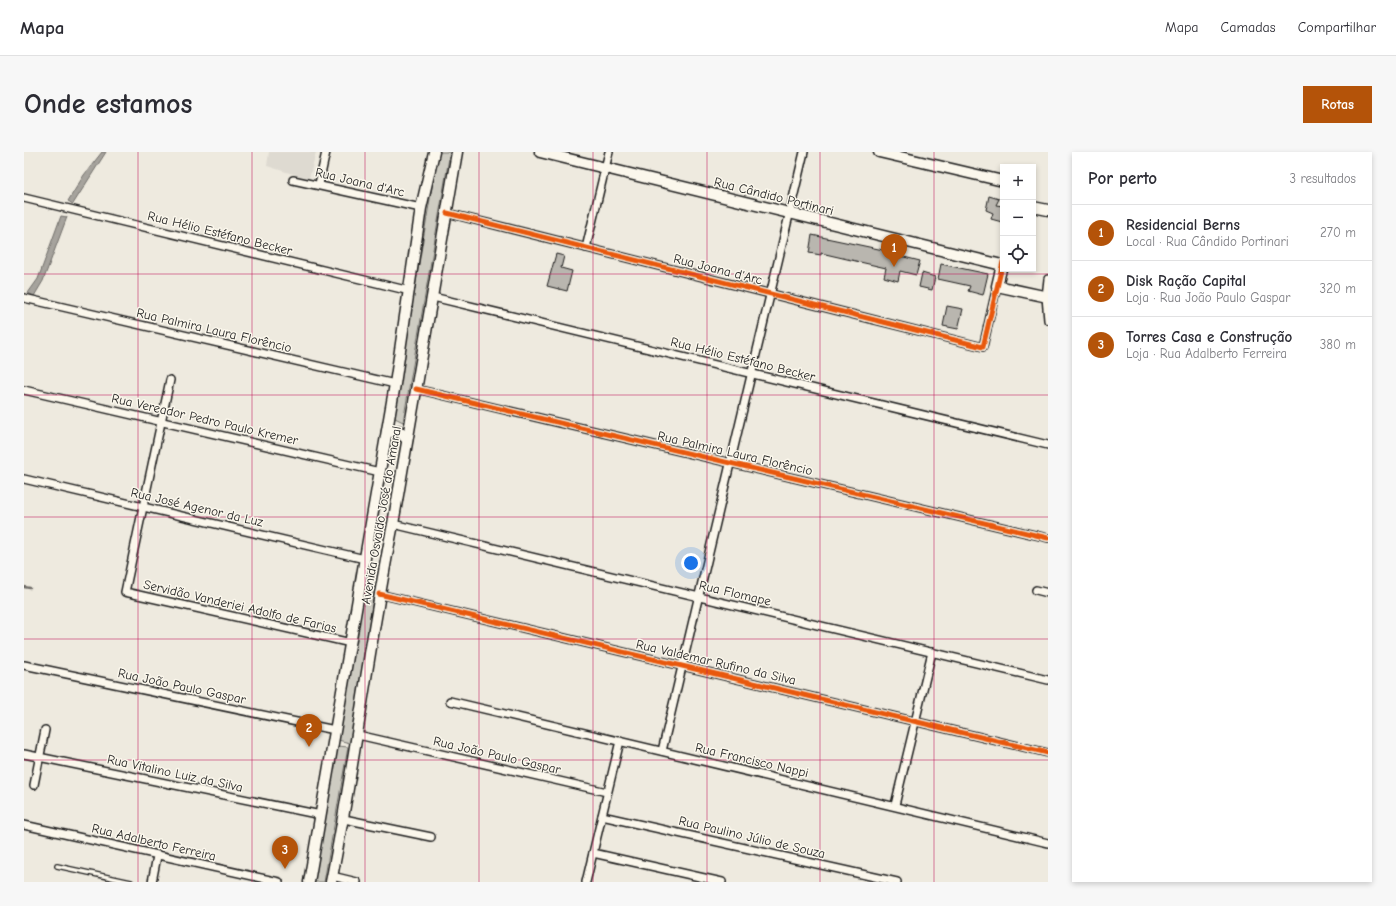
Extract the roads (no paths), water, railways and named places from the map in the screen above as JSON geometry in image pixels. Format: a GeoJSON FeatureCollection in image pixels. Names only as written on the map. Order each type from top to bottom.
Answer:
{"type":"FeatureCollection","features":[{"type":"Feature","properties":{"kind":"main road","name":"Avenida Osvaldo José do Amaral"},"geometry":{"type":"LineString","coordinates":[[309,882],[395,384],[410,291],[421,208],[434,152]]}},
{"type":"Feature","properties":{"kind":"main road","name":"Avenida Osvaldo José do Amaral"},"geometry":{"type":"LineString","coordinates":[[332,879],[344,819],[379,594],[393,524],[457,152]]}},
{"type":"Feature","properties":{"kind":"main road","name":"Rua Cândido Portinari"},"geometry":{"type":"LineString","coordinates":[[540,152],[1000,262]]}},
{"type":"Feature","properties":{"kind":"main road"},"geometry":{"type":"LineString","coordinates":[[879,152],[1000,180]]}},
{"type":"Feature","properties":{"kind":"main road"},"geometry":{"type":"LineString","coordinates":[[1036,208],[1048,210]]}},
{"type":"Feature","properties":{"kind":"main road"},"geometry":{"type":"LineString","coordinates":[[1001,272],[998,286],[1047,297]]}},
{"type":"Feature","properties":{"kind":"main road"},"geometry":{"type":"LineString","coordinates":[[387,432],[399,431],[407,440]]}},
{"type":"Feature","properties":{"kind":"street"},"geometry":{"type":"LineString","coordinates":[[319,184],[326,152]]}},
{"type":"Feature","properties":{"kind":"street"},"geometry":{"type":"LineString","coordinates":[[586,248],[609,152]]}},
{"type":"Feature","properties":{"kind":"street"},"geometry":{"type":"LineString","coordinates":[[662,751],[804,152]]}},
{"type":"Feature","properties":{"kind":"street","name":"Rua Joana d'Arc"},"geometry":{"type":"LineString","coordinates":[[293,180],[319,184],[421,208]]}},
{"type":"Feature","properties":{"kind":"street","name":"Rua Hélio Estéfano Becker"},"geometry":{"type":"LineString","coordinates":[[24,198],[410,291]]}},
{"type":"Feature","properties":{"kind":"street","name":"Rua Joana d'Arc"},"geometry":{"type":"LineString","coordinates":[[447,213],[983,347],[998,286]]}},
{"type":"Feature","properties":{"kind":"street"},"geometry":{"type":"LineString","coordinates":[[1048,279],[1048,320]]}},
{"type":"Feature","properties":{"kind":"street","name":"Rua Hélio Estéfano Becker"},"geometry":{"type":"LineString","coordinates":[[433,297],[1048,445]]}},
{"type":"Feature","properties":{"kind":"street","name":"Rua Palmira Laura Florêncio"},"geometry":{"type":"LineString","coordinates":[[26,299],[395,384]]}},
{"type":"Feature","properties":{"kind":"street"},"geometry":{"type":"LineString","coordinates":[[143,506],[170,380]]}},
{"type":"Feature","properties":{"kind":"street","name":"Rua Palmira Laura Florêncio"},"geometry":{"type":"LineString","coordinates":[[416,389],[1048,538]]}},
{"type":"Feature","properties":{"kind":"street","name":"Rua Vereador Pedro Paulo Kremer"},"geometry":{"type":"LineString","coordinates":[[24,390],[380,472]]}},
{"type":"Feature","properties":{"kind":"street","name":"Rua José Agenor da Luz"},"geometry":{"type":"LineString","coordinates":[[24,479],[364,559]]}},
{"type":"Feature","properties":{"kind":"street","name":"Servidão Vanderiei Adolfo de Farias"},"geometry":{"type":"LineString","coordinates":[[143,506],[125,592],[351,643]]}},
{"type":"Feature","properties":{"kind":"street","name":"Rua Flomape"},"geometry":{"type":"LineString","coordinates":[[393,524],[1048,680]]}},
{"type":"Feature","properties":{"kind":"street"},"geometry":{"type":"LineString","coordinates":[[1036,590],[1048,593]]}},
{"type":"Feature","properties":{"kind":"street","name":"Rua Valdemar Rufino da Silva"},"geometry":{"type":"LineString","coordinates":[[379,594],[916,721],[1048,754]]}},
{"type":"Feature","properties":{"kind":"street"},"geometry":{"type":"LineString","coordinates":[[895,806],[932,652]]}},
{"type":"Feature","properties":{"kind":"street","name":"Rua João Paulo Gaspar"},"geometry":{"type":"LineString","coordinates":[[24,665],[335,730]]}},
{"type":"Feature","properties":{"kind":"street","name":"Rua Francisco Nappi"},"geometry":{"type":"LineString","coordinates":[[450,701],[1048,843]]}},
{"type":"Feature","properties":{"kind":"street"},"geometry":{"type":"LineString","coordinates":[[34,785],[45,730]]}},
{"type":"Feature","properties":{"kind":"street","name":"Rua João Paulo Gaspar"},"geometry":{"type":"LineString","coordinates":[[358,734],[607,792]]}},
{"type":"Feature","properties":{"kind":"street"},"geometry":{"type":"LineString","coordinates":[[586,882],[620,741]]}},
{"type":"Feature","properties":{"kind":"street","name":"Rua Vitalino Luiz da Silva"},"geometry":{"type":"LineString","coordinates":[[24,754],[321,815]]}},
{"type":"Feature","properties":{"kind":"street","name":"Rua Paulino Júlio de Souza"},"geometry":{"type":"LineString","coordinates":[[602,816],[897,882]]}},
{"type":"Feature","properties":{"kind":"street"},"geometry":{"type":"LineString","coordinates":[[344,819],[431,837]]}},
{"type":"Feature","properties":{"kind":"street","name":"Rua Adalberto Ferreira"},"geometry":{"type":"LineString","coordinates":[[24,825],[157,856],[279,882]]}},
{"type":"Feature","properties":{"kind":"street"},"geometry":{"type":"LineString","coordinates":[[593,853],[722,882]]}},
{"type":"Feature","properties":{"kind":"street"},"geometry":{"type":"LineString","coordinates":[[152,882],[157,856]]}},
{"type":"Feature","properties":{"kind":"street"},"geometry":{"type":"LineString","coordinates":[[332,879],[357,882]]}},
{"type":"Feature","properties":{"kind":"lane"},"geometry":{"type":"LineString","coordinates":[[56,866],[131,882]]}},
{"type":"Feature","properties":{"kind":"waterway"},"geometry":{"type":"LineString","coordinates":[[24,587],[30,588]]}},
{"type":"Feature","properties":{"kind":"place","name":"Residencial Berns"},"geometry":{"type":"Point","coordinates":[894,267]}},
{"type":"Feature","properties":{"kind":"place","name":"Disk Ração Capital"},"geometry":{"type":"Point","coordinates":[309,747]}},
{"type":"Feature","properties":{"kind":"place","name":"Torres Casa e Construção"},"geometry":{"type":"Point","coordinates":[285,869]}}]}
